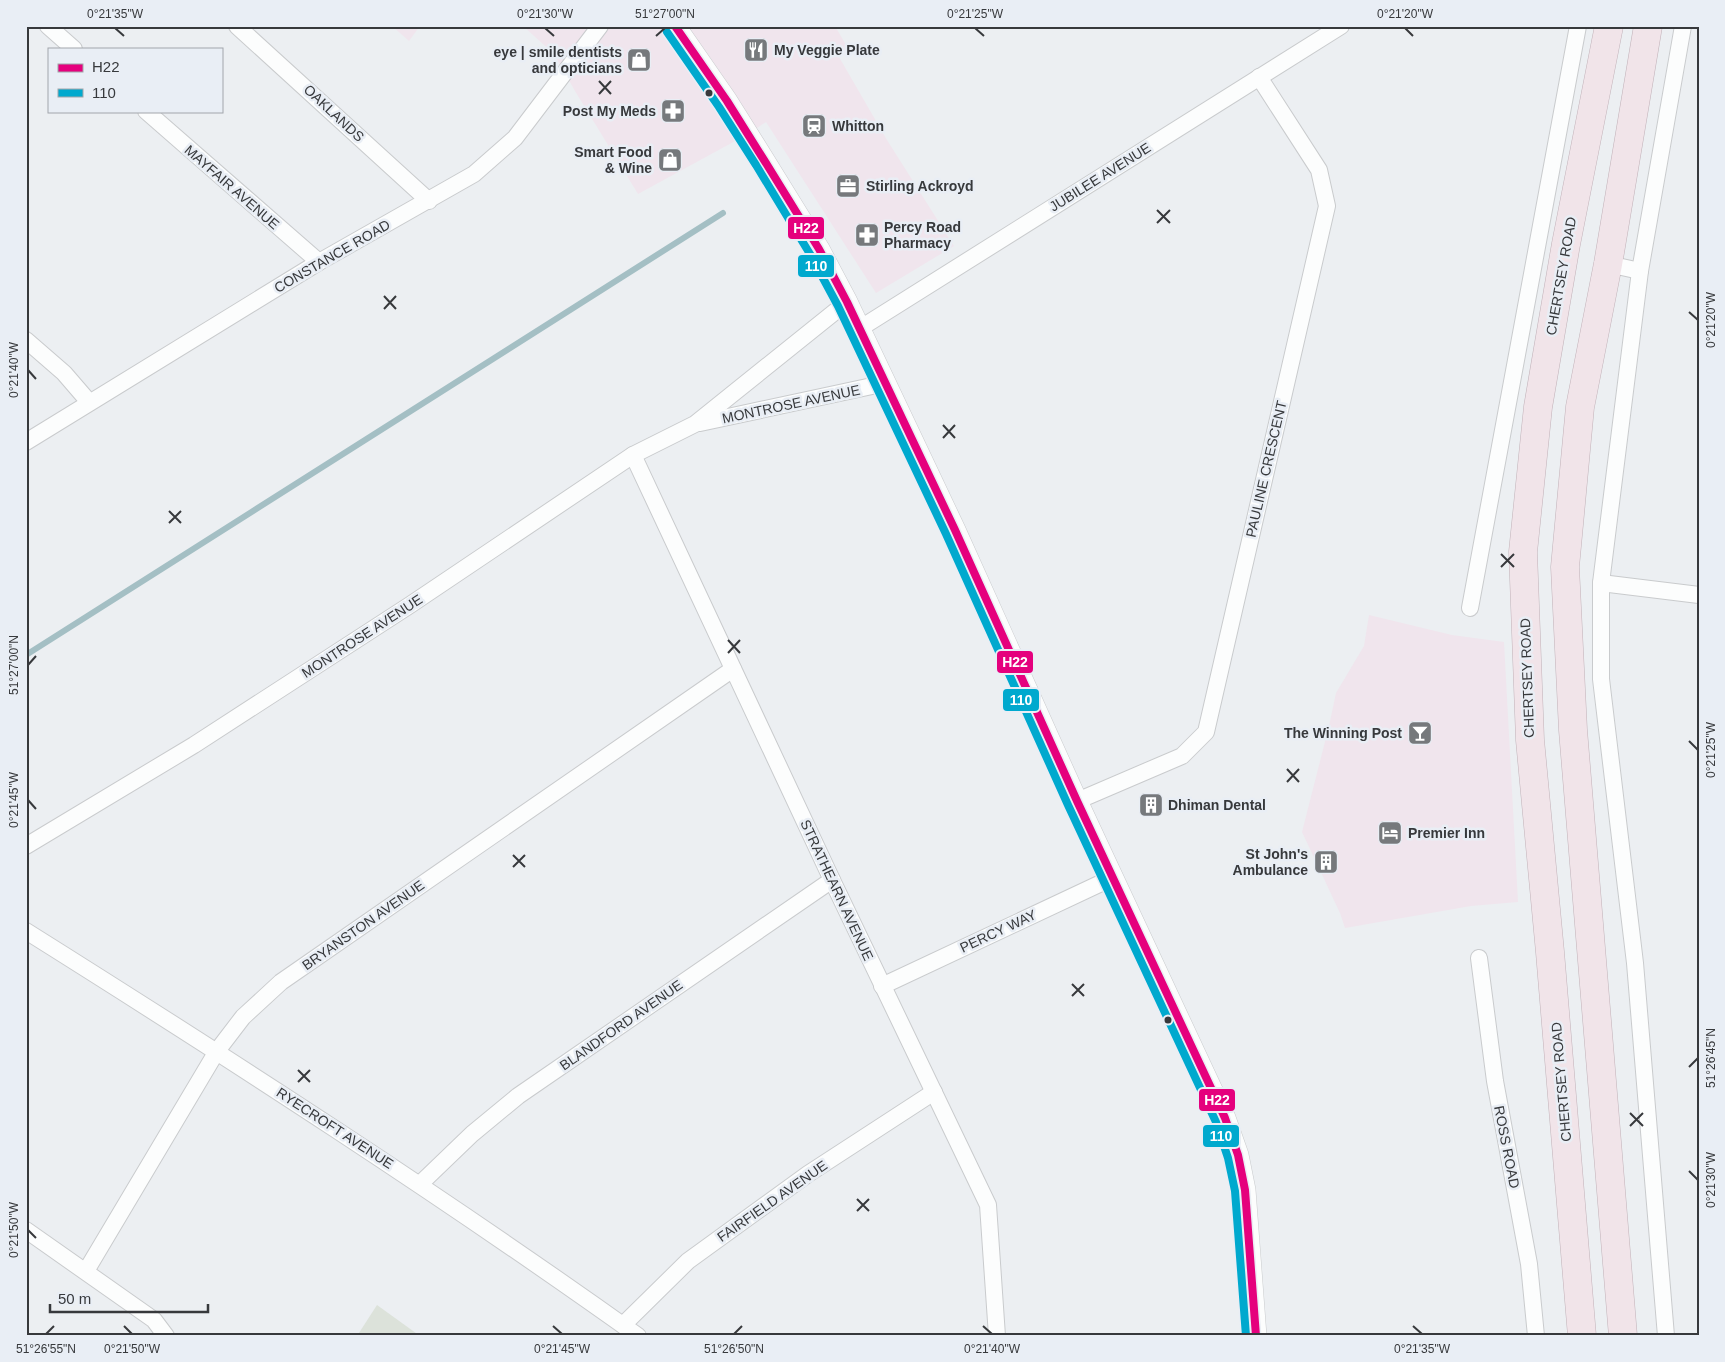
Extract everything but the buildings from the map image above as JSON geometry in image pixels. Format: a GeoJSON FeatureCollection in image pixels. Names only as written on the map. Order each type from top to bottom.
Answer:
{"type":"FeatureCollection","features":[{"type":"Feature","properties":{"kind":"highway","name":"CHERTSEY ROAD"},"geometry":{"type":"LineString","coordinates":[[1582,1336],[1551,962],[1530,740],[1522,552],[1538,407],[1566,244],[1610,26]]}},
{"type":"Feature","properties":{"kind":"highway"},"geometry":{"type":"LineString","coordinates":[[1623,1336],[1573,730],[1565,568],[1580,407],[1608,264],[1648,26]]}},
{"type":"Feature","properties":{"kind":"street"},"geometry":{"type":"LineString","coordinates":[[48,26],[73,48]]}},
{"type":"Feature","properties":{"kind":"street","name":"OAKLANDS"},"geometry":{"type":"LineString","coordinates":[[237,26],[429,201]]}},
{"type":"Feature","properties":{"kind":"street","name":"CONSTANCE ROAD"},"geometry":{"type":"LineString","coordinates":[[26,442],[319,262],[474,174],[515,138],[600,26]]}},
{"type":"Feature","properties":{"kind":"street"},"geometry":{"type":"LineString","coordinates":[[675,26],[748,134],[819,249],[848,302],[1077,801],[1226,1118],[1238,1155],[1245,1190],[1256,1336]]}},
{"type":"Feature","properties":{"kind":"street","name":"JUBILEE AVENUE"},"geometry":{"type":"LineString","coordinates":[[859,329],[1341,26]]}},
{"type":"Feature","properties":{"kind":"street","name":"CHERTSEY ROAD"},"geometry":{"type":"LineString","coordinates":[[1470,608],[1578,26]]}},
{"type":"Feature","properties":{"kind":"street"},"geometry":{"type":"LineString","coordinates":[[1666,1336],[1635,963],[1601,679],[1601,583],[1640,271],[1683,26]]}},
{"type":"Feature","properties":{"kind":"street","name":"PAULINE CRESCENT"},"geometry":{"type":"LineString","coordinates":[[1077,801],[1182,756],[1206,732],[1327,206],[1319,170],[1259,77]]}},
{"type":"Feature","properties":{"kind":"street","name":"MAYFAIR AVENUE"},"geometry":{"type":"LineString","coordinates":[[147,112],[319,262]]}},
{"type":"Feature","properties":{"kind":"street"},"geometry":{"type":"LineString","coordinates":[[1608,264],[1640,271]]}},
{"type":"Feature","properties":{"kind":"street","name":"MONTROSE AVENUE"},"geometry":{"type":"LineString","coordinates":[[26,846],[202,740],[410,605],[633,455],[695,424],[848,302]]}},
{"type":"Feature","properties":{"kind":"street"},"geometry":{"type":"LineString","coordinates":[[26,340],[64,373],[89,402]]}},
{"type":"Feature","properties":{"kind":"street","name":"MONTROSE AVENUE"},"geometry":{"type":"LineString","coordinates":[[695,424],[886,383]]}},
{"type":"Feature","properties":{"kind":"street","name":"STRATHEARN AVENUE"},"geometry":{"type":"LineString","coordinates":[[633,455],[882,986],[988,1205],[997,1336]]}},
{"type":"Feature","properties":{"kind":"street"},"geometry":{"type":"LineString","coordinates":[[1601,583],[1699,595]]}},
{"type":"Feature","properties":{"kind":"street","name":"BRYANSTON AVENUE"},"geometry":{"type":"LineString","coordinates":[[86,1271],[217,1051],[243,1017],[281,982],[733,669]]}},
{"type":"Feature","properties":{"kind":"street","name":"PERCY WAY"},"geometry":{"type":"LineString","coordinates":[[882,986],[1114,877]]}},
{"type":"Feature","properties":{"kind":"street","name":"BLANDFORD AVENUE"},"geometry":{"type":"LineString","coordinates":[[420,1184],[472,1134],[518,1096],[832,880]]}},
{"type":"Feature","properties":{"kind":"street","name":"RYECROFT AVENUE"},"geometry":{"type":"LineString","coordinates":[[26,931],[217,1051],[420,1184],[638,1336]]}},
{"type":"Feature","properties":{"kind":"street","name":"ROSS ROAD"},"geometry":{"type":"LineString","coordinates":[[1479,958],[1495,1082],[1529,1264],[1536,1336]]}},
{"type":"Feature","properties":{"kind":"street","name":"FAIRFIELD AVENUE"},"geometry":{"type":"LineString","coordinates":[[623,1325],[688,1261],[808,1174],[934,1092]]}},
{"type":"Feature","properties":{"kind":"street"},"geometry":{"type":"LineString","coordinates":[[26,1230],[154,1320],[166,1336]]}},
{"type":"Feature","properties":{"kind":"shaded area"},"geometry":{"type":"Polygon","coordinates":[[[392,26],[420,26],[409,41],[392,26]]]}},
{"type":"Feature","properties":{"kind":"shaded area"},"geometry":{"type":"Polygon","coordinates":[[[523,26],[835,26],[849,50],[839,57],[887,140],[954,246],[876,293],[766,122],[748,134],[638,194],[554,54],[523,26]]]}},
{"type":"Feature","properties":{"kind":"shaded area"},"geometry":{"type":"Polygon","coordinates":[[[1369,615],[1452,635],[1504,642],[1518,902],[1471,906],[1345,928],[1340,913],[1302,832],[1336,693],[1364,646],[1369,615]]]}},
{"type":"Feature","properties":{"kind":"shaded area"},"geometry":{"type":"Polygon","coordinates":[[[377,1305],[420,1336],[357,1336],[377,1305]]]}},
{"type":"Feature","properties":{"kind":"waterway"},"geometry":{"type":"LineString","coordinates":[[26,655],[723,213]]}},
{"type":"Feature","properties":{"kind":"transit line","name":"H22"},"geometry":{"type":"LineString","coordinates":[[675,26],[727,101],[764,160],[819,249],[847,302],[955,530],[1077,801],[1225,1118],[1238,1155],[1245,1190],[1256,1336]]}},
{"type":"Feature","properties":{"kind":"transit line","name":"110"},"geometry":{"type":"LineString","coordinates":[[667,32],[719,107],[756,165],[810,254],[838,306],[946,534],[1068,805],[1216,1122],[1228,1158],[1235,1191],[1246,1336]]}},
{"type":"Feature","properties":{"kind":"place","name":"My Veggie Plate"},"geometry":{"type":"Point","coordinates":[756,50]}},
{"type":"Feature","properties":{"kind":"place","name":"eye | smile dentists and opticians"},"geometry":{"type":"Point","coordinates":[639,60]}},
{"type":"Feature","properties":{"kind":"place","name":"Post My Meds"},"geometry":{"type":"Point","coordinates":[673,111]}},
{"type":"Feature","properties":{"kind":"place","name":"Whitton"},"geometry":{"type":"Point","coordinates":[814,126]}},
{"type":"Feature","properties":{"kind":"place","name":"Smart Food & Wine"},"geometry":{"type":"Point","coordinates":[670,160]}},
{"type":"Feature","properties":{"kind":"place","name":"Stirling Ackroyd"},"geometry":{"type":"Point","coordinates":[848,186]}},
{"type":"Feature","properties":{"kind":"place","name":"Percy Road Pharmacy"},"geometry":{"type":"Point","coordinates":[867,235]}},
{"type":"Feature","properties":{"kind":"place","name":"The Winning Post"},"geometry":{"type":"Point","coordinates":[1420,733]}},
{"type":"Feature","properties":{"kind":"place","name":"Dhiman Dental"},"geometry":{"type":"Point","coordinates":[1151,805]}},
{"type":"Feature","properties":{"kind":"place","name":"Premier Inn"},"geometry":{"type":"Point","coordinates":[1390,833]}},
{"type":"Feature","properties":{"kind":"place","name":"St John's Ambulance"},"geometry":{"type":"Point","coordinates":[1326,862]}}]}
